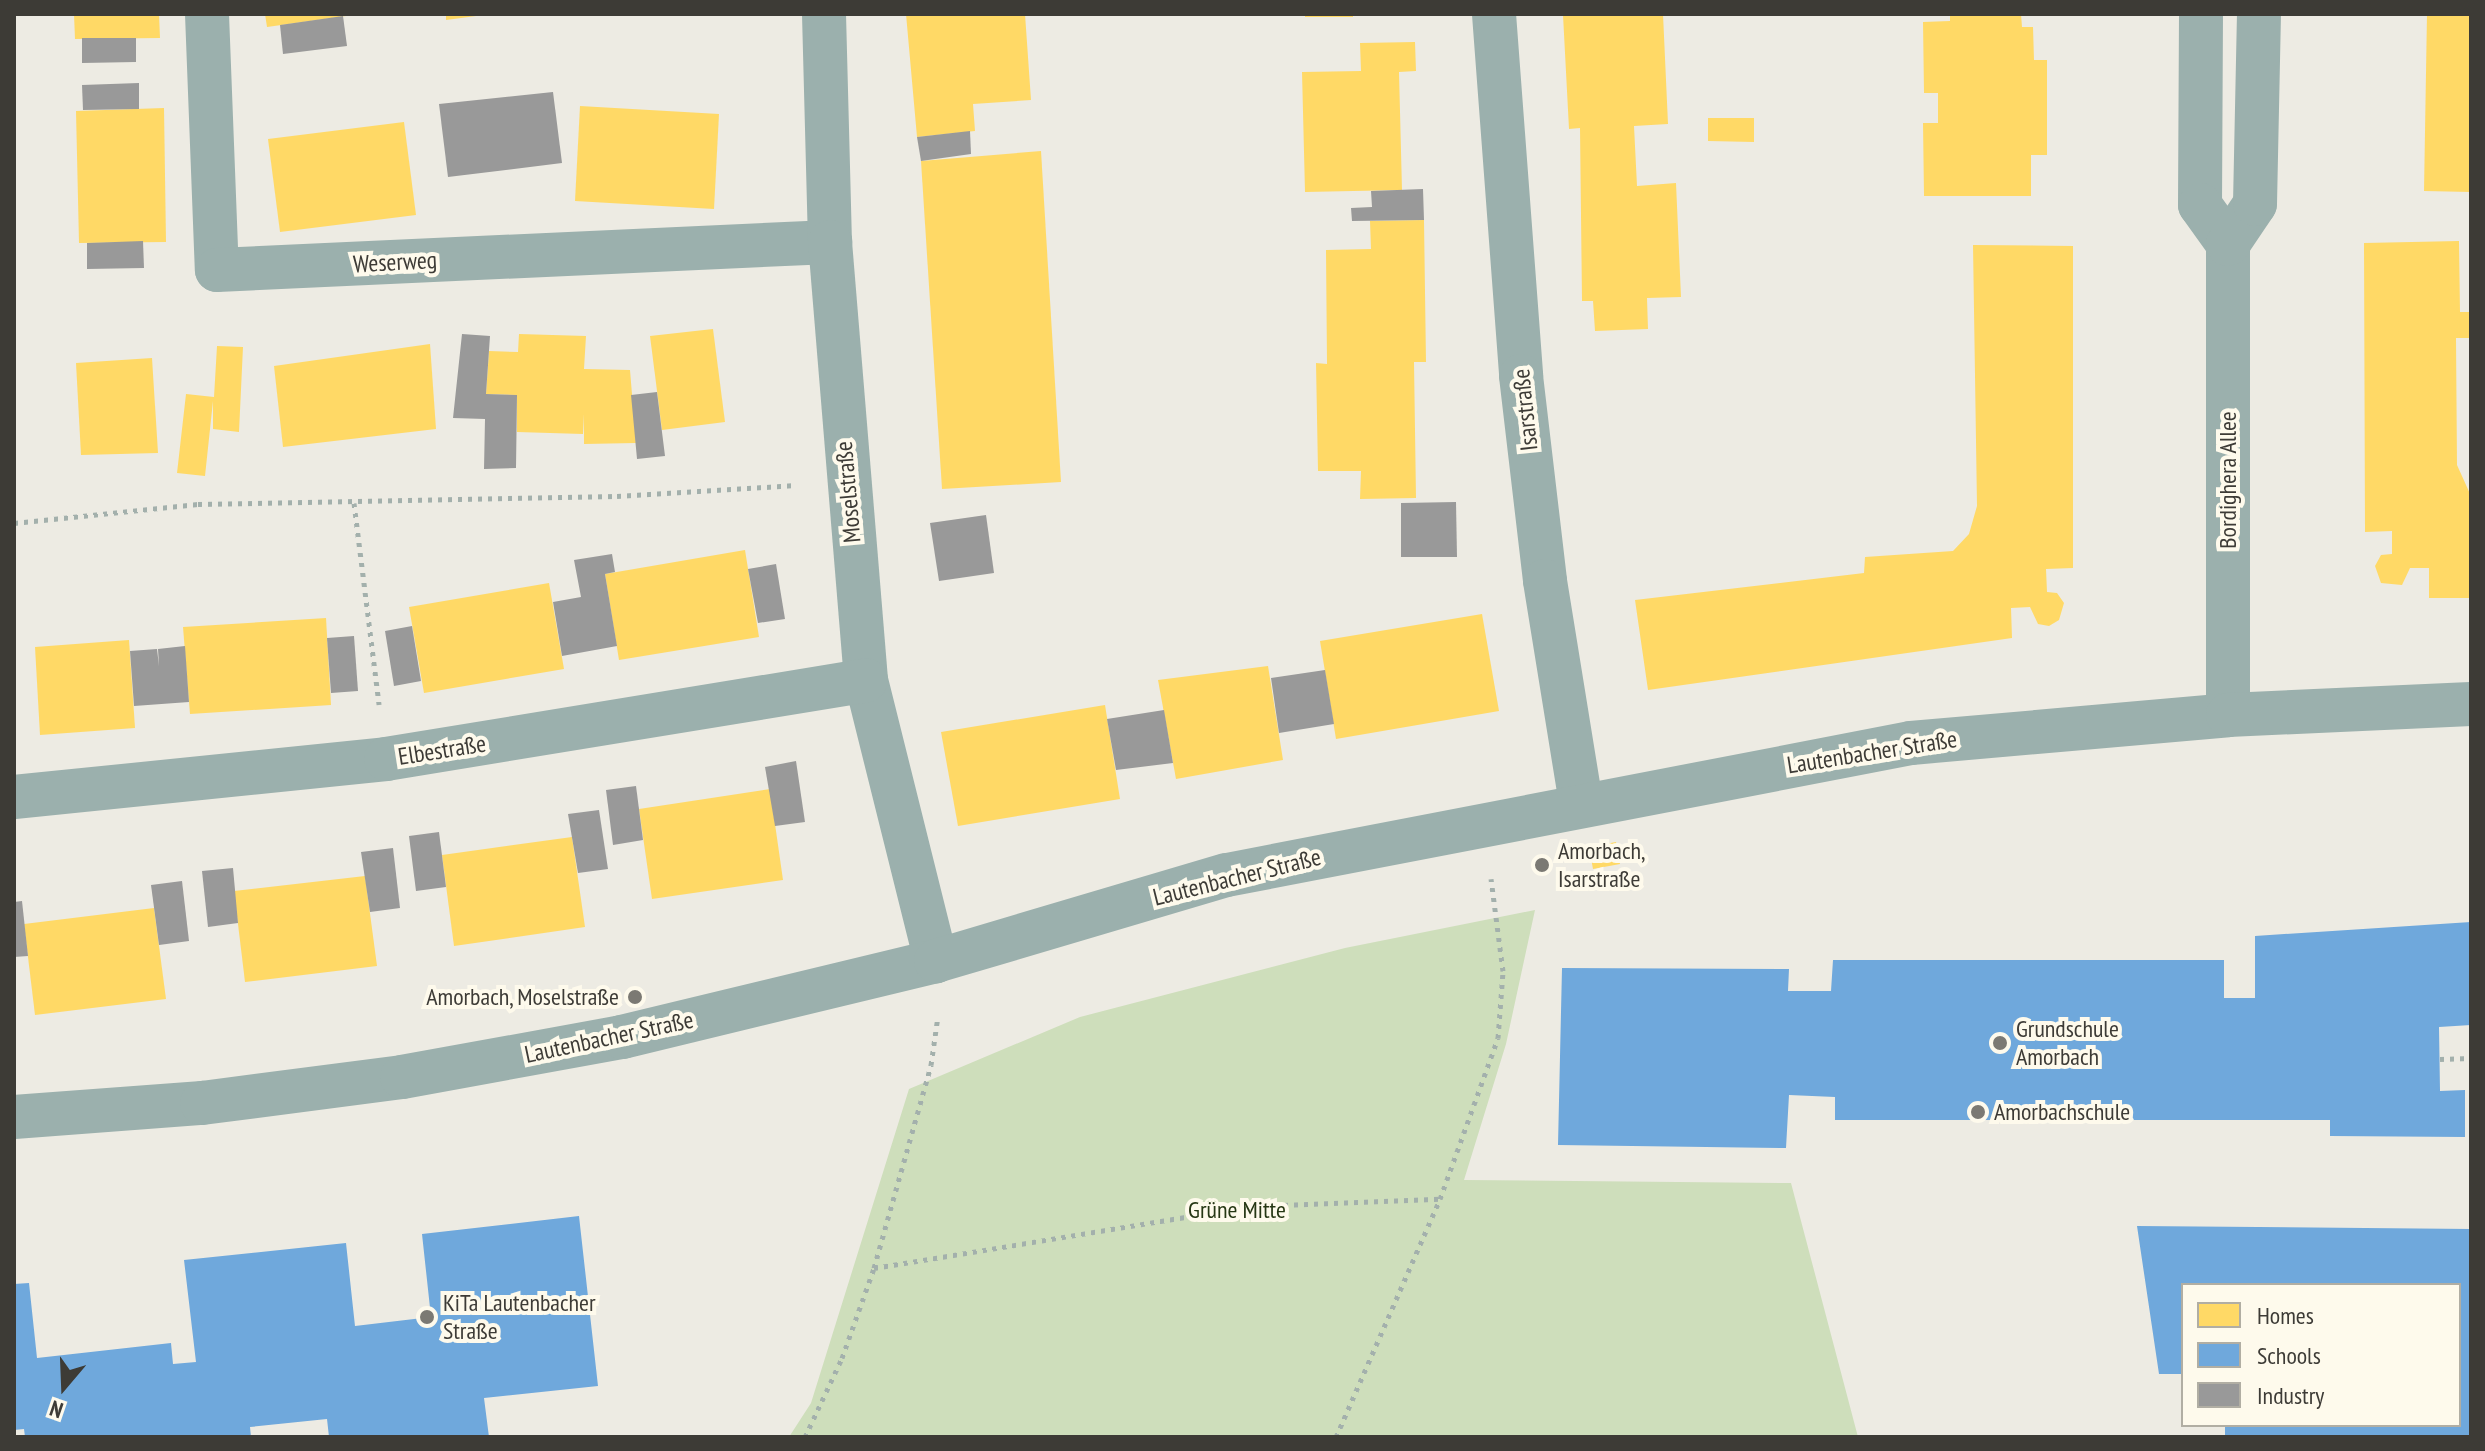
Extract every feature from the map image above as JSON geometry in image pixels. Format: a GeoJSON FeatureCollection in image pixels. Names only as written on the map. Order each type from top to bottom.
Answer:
{"type":"FeatureCollection","features":[{"type":"Feature","properties":{"kind":"street","name":"Weserweg"},"geometry":{"type":"LineString","coordinates":[[207,14],[217,270],[830,242]]}},
{"type":"Feature","properties":{"kind":"street","name":"Moselstraße"},"geometry":{"type":"LineString","coordinates":[[824,14],[830,242],[846,480],[866,680],[936,961]]}},
{"type":"Feature","properties":{"kind":"street","name":"Isarstraße"},"geometry":{"type":"LineString","coordinates":[[1494,14],[1521,376],[1545,581],[1581,803]]}},
{"type":"Feature","properties":{"kind":"street"},"geometry":{"type":"LineString","coordinates":[[2201,14],[2200,205],[2228,244],[2255,204],[2259,14]]}},
{"type":"Feature","properties":{"kind":"street","name":"Bordighera Allee"},"geometry":{"type":"LineString","coordinates":[[2228,244],[2228,715]]}},
{"type":"Feature","properties":{"kind":"street","name":"Elbestraße"},"geometry":{"type":"LineString","coordinates":[[14,797],[386,759],[866,680]]}},
{"type":"Feature","properties":{"kind":"street","name":"Lautenbacher Straße"},"geometry":{"type":"LineString","coordinates":[[14,1117],[202,1103],[402,1077],[622,1037],[936,961],[1227,875],[1581,803],[1911,743],[2228,715],[2471,704]]}},
{"type":"Feature","properties":{"kind":"path"},"geometry":{"type":"LineString","coordinates":[[14,523],[198,504],[354,503],[706,492],[846,480]]}},
{"type":"Feature","properties":{"kind":"path"},"geometry":{"type":"LineString","coordinates":[[354,503],[386,759]]}},
{"type":"Feature","properties":{"kind":"path"},"geometry":{"type":"LineString","coordinates":[[1336,1437],[1440,1199],[1498,1038],[1503,971],[1481,823]]}},
{"type":"Feature","properties":{"kind":"path"},"geometry":{"type":"LineString","coordinates":[[805,1437],[842,1358],[874,1268],[931,1065],[938,1018],[936,961]]}},
{"type":"Feature","properties":{"kind":"path"},"geometry":{"type":"LineString","coordinates":[[2440,1059],[2471,1058]]}},
{"type":"Feature","properties":{"kind":"path"},"geometry":{"type":"LineString","coordinates":[[874,1268],[1254,1206],[1440,1199]]}},
{"type":"Feature","properties":{"kind":"green space","name":"Grüne Mitte"},"geometry":{"type":"Polygon","coordinates":[[[1535,910],[1506,1044],[1464,1180],[1791,1183],[1858,1437],[789,1437],[811,1403],[909,1089],[1080,1017],[1345,948],[1535,910]]]}},
{"type":"Feature","properties":{"kind":"building: Homes"},"geometry":{"type":"Polygon","coordinates":[[[74,14],[159,14],[160,38],[75,39],[74,14]]]}},
{"type":"Feature","properties":{"kind":"building: Homes"},"geometry":{"type":"Polygon","coordinates":[[[265,14],[345,14],[346,16],[267,27],[265,14]]]}},
{"type":"Feature","properties":{"kind":"building: Homes"},"geometry":{"type":"Polygon","coordinates":[[[446,14],[476,14],[476,16],[446,20],[446,14]]]}},
{"type":"Feature","properties":{"kind":"building: Homes"},"geometry":{"type":"Polygon","coordinates":[[[906,14],[1025,14],[1031,100],[973,104],[975,131],[917,137],[906,14]]]}},
{"type":"Feature","properties":{"kind":"building: Homes"},"geometry":{"type":"Polygon","coordinates":[[[1305,14],[1353,14],[1353,17],[1305,17],[1305,14]]]}},
{"type":"Feature","properties":{"kind":"building: Homes"},"geometry":{"type":"Polygon","coordinates":[[[1663,14],[1668,124],[1634,126],[1637,186],[1676,183],[1681,297],[1647,298],[1648,329],[1595,331],[1593,301],[1582,301],[1580,128],[1569,129],[1563,15],[1663,14]]]}},
{"type":"Feature","properties":{"kind":"building: Homes"},"geometry":{"type":"Polygon","coordinates":[[[1950,14],[2021,14],[2022,27],[2033,27],[2034,60],[2047,60],[2047,155],[2031,155],[2031,196],[1924,196],[1923,123],[1938,123],[1938,93],[1924,93],[1923,22],[1950,21],[1950,14]]]}},
{"type":"Feature","properties":{"kind":"building: Homes"},"geometry":{"type":"Polygon","coordinates":[[[2427,14],[2471,14],[2471,192],[2424,191],[2427,14]]]}},
{"type":"Feature","properties":{"kind":"building: Homes"},"geometry":{"type":"Polygon","coordinates":[[[1415,42],[1416,71],[1399,72],[1402,190],[1305,192],[1302,72],[1361,71],[1360,43],[1415,42]]]}},
{"type":"Feature","properties":{"kind":"building: Homes"},"geometry":{"type":"Polygon","coordinates":[[[580,106],[719,114],[714,209],[575,201],[580,106]]]}},
{"type":"Feature","properties":{"kind":"building: Homes"},"geometry":{"type":"Polygon","coordinates":[[[164,108],[166,242],[79,243],[76,111],[164,108]]]}},
{"type":"Feature","properties":{"kind":"building: Homes"},"geometry":{"type":"Polygon","coordinates":[[[1708,118],[1754,118],[1754,142],[1708,141],[1708,118]]]}},
{"type":"Feature","properties":{"kind":"building: Homes"},"geometry":{"type":"Polygon","coordinates":[[[404,122],[416,215],[280,232],[268,139],[404,122]]]}},
{"type":"Feature","properties":{"kind":"building: Homes"},"geometry":{"type":"Polygon","coordinates":[[[1041,151],[1061,482],[942,489],[921,161],[1041,151]]]}},
{"type":"Feature","properties":{"kind":"building: Homes"},"geometry":{"type":"Polygon","coordinates":[[[1424,220],[1426,362],[1414,362],[1416,498],[1360,499],[1361,471],[1318,471],[1316,363],[1327,364],[1326,250],[1371,249],[1370,221],[1424,220]]]}},
{"type":"Feature","properties":{"kind":"building: Homes"},"geometry":{"type":"Polygon","coordinates":[[[2459,241],[2460,312],[2471,312],[2471,338],[2456,338],[2457,465],[2471,496],[2471,598],[2429,598],[2429,568],[2410,568],[2402,585],[2381,583],[2375,566],[2381,555],[2392,554],[2392,531],[2365,532],[2364,243],[2459,241]]]}},
{"type":"Feature","properties":{"kind":"building: Homes"},"geometry":{"type":"Polygon","coordinates":[[[1973,245],[2073,246],[2073,568],[2046,569],[2047,592],[2057,593],[2064,603],[2059,620],[2049,626],[2038,624],[2030,607],[2011,608],[2012,638],[1648,690],[1635,600],[1864,573],[1865,557],[1953,551],[1969,534],[1977,506],[1973,245]]]}},
{"type":"Feature","properties":{"kind":"building: Homes"},"geometry":{"type":"Polygon","coordinates":[[[713,329],[725,422],[662,430],[650,336],[713,329]]]}},
{"type":"Feature","properties":{"kind":"building: Homes"},"geometry":{"type":"Polygon","coordinates":[[[519,334],[586,336],[584,369],[630,370],[636,443],[584,444],[584,414],[583,434],[517,432],[517,395],[486,394],[489,351],[518,352],[519,334]]]}},
{"type":"Feature","properties":{"kind":"building: Homes"},"geometry":{"type":"Polygon","coordinates":[[[430,344],[436,429],[283,447],[274,366],[430,344]]]}},
{"type":"Feature","properties":{"kind":"building: Homes"},"geometry":{"type":"Polygon","coordinates":[[[217,346],[243,347],[239,432],[213,429],[213,401],[205,476],[177,473],[186,394],[214,397],[217,346]]]}},
{"type":"Feature","properties":{"kind":"building: Homes"},"geometry":{"type":"Polygon","coordinates":[[[152,358],[158,453],[81,455],[76,363],[152,358]]]}},
{"type":"Feature","properties":{"kind":"building: Homes"},"geometry":{"type":"Polygon","coordinates":[[[745,550],[759,637],[619,660],[605,574],[745,550]]]}},
{"type":"Feature","properties":{"kind":"building: Homes"},"geometry":{"type":"Polygon","coordinates":[[[549,583],[564,669],[424,693],[409,607],[549,583]]]}},
{"type":"Feature","properties":{"kind":"building: Homes"},"geometry":{"type":"Polygon","coordinates":[[[1482,614],[1499,711],[1336,739],[1320,641],[1482,614]]]}},
{"type":"Feature","properties":{"kind":"building: Homes"},"geometry":{"type":"Polygon","coordinates":[[[326,618],[331,705],[190,714],[183,627],[326,618]]]}},
{"type":"Feature","properties":{"kind":"building: Homes"},"geometry":{"type":"Polygon","coordinates":[[[129,640],[135,728],[40,735],[35,647],[129,640]]]}},
{"type":"Feature","properties":{"kind":"building: Homes"},"geometry":{"type":"Polygon","coordinates":[[[1268,666],[1283,760],[1176,779],[1158,680],[1268,666]]]}},
{"type":"Feature","properties":{"kind":"building: Homes"},"geometry":{"type":"Polygon","coordinates":[[[1105,705],[1120,799],[958,826],[941,732],[1105,705]]]}},
{"type":"Feature","properties":{"kind":"building: Homes"},"geometry":{"type":"Polygon","coordinates":[[[770,789],[783,880],[652,899],[639,809],[770,789]]]}},
{"type":"Feature","properties":{"kind":"building: Homes"},"geometry":{"type":"Polygon","coordinates":[[[572,837],[585,927],[454,946],[442,855],[572,837]]]}},
{"type":"Feature","properties":{"kind":"building: Homes"},"geometry":{"type":"Polygon","coordinates":[[[1616,842],[1620,864],[1593,869],[1589,847],[1616,842]]]}},
{"type":"Feature","properties":{"kind":"building: Homes"},"geometry":{"type":"Polygon","coordinates":[[[365,876],[377,966],[245,982],[234,891],[365,876]]]}},
{"type":"Feature","properties":{"kind":"building: Homes"},"geometry":{"type":"Polygon","coordinates":[[[154,908],[166,999],[35,1015],[24,924],[154,908]]]}},
{"type":"Feature","properties":{"kind":"building: Schools","name":"Grundschule Amorbach"},"geometry":{"type":"Polygon","coordinates":[[[2471,922],[2471,1025],[2439,1027],[2440,1091],[2465,1090],[2465,1137],[2330,1136],[2330,1120],[1835,1120],[1835,1097],[1789,1095],[1786,1148],[1558,1145],[1562,968],[1789,969],[1788,991],[1831,991],[1833,960],[2224,960],[2224,998],[2255,998],[2255,936],[2471,922]]]}},
{"type":"Feature","properties":{"kind":"building: Schools"},"geometry":{"type":"Polygon","coordinates":[[[579,1216],[598,1386],[484,1398],[489,1437],[329,1437],[327,1419],[250,1427],[251,1437],[25,1437],[24,1429],[14,1430],[14,1284],[29,1283],[37,1358],[171,1343],[173,1364],[196,1362],[184,1260],[346,1243],[355,1326],[431,1317],[422,1234],[579,1216]]]}},
{"type":"Feature","properties":{"kind":"building: Schools"},"geometry":{"type":"Polygon","coordinates":[[[2137,1226],[2471,1229],[2471,1437],[2225,1437],[2225,1427],[2461,1427],[2461,1283],[2181,1283],[2181,1374],[2159,1374],[2137,1226]]]}},
{"type":"Feature","properties":{"kind":"building: Industry"},"geometry":{"type":"Polygon","coordinates":[[[343,16],[347,46],[283,54],[280,25],[343,16]]]}},
{"type":"Feature","properties":{"kind":"building: Industry"},"geometry":{"type":"Polygon","coordinates":[[[82,38],[136,38],[136,62],[82,63],[82,38]]]}},
{"type":"Feature","properties":{"kind":"building: Industry"},"geometry":{"type":"Polygon","coordinates":[[[139,83],[139,109],[83,110],[82,85],[139,83]]]}},
{"type":"Feature","properties":{"kind":"building: Industry"},"geometry":{"type":"Polygon","coordinates":[[[553,92],[562,163],[448,177],[439,104],[553,92]]]}},
{"type":"Feature","properties":{"kind":"building: Industry"},"geometry":{"type":"Polygon","coordinates":[[[970,131],[971,154],[921,161],[917,137],[970,131]]]}},
{"type":"Feature","properties":{"kind":"building: Industry"},"geometry":{"type":"Polygon","coordinates":[[[1423,189],[1424,220],[1352,221],[1351,208],[1372,207],[1371,191],[1423,189]]]}},
{"type":"Feature","properties":{"kind":"building: Industry"},"geometry":{"type":"Polygon","coordinates":[[[143,241],[144,268],[87,269],[87,243],[143,241]]]}},
{"type":"Feature","properties":{"kind":"building: Industry"},"geometry":{"type":"Polygon","coordinates":[[[462,334],[490,336],[486,394],[517,395],[516,468],[484,469],[485,419],[453,418],[462,334]]]}},
{"type":"Feature","properties":{"kind":"building: Industry"},"geometry":{"type":"Polygon","coordinates":[[[657,392],[665,456],[637,459],[631,395],[657,392]]]}},
{"type":"Feature","properties":{"kind":"building: Industry"},"geometry":{"type":"Polygon","coordinates":[[[1456,502],[1457,557],[1401,557],[1401,503],[1456,502]]]}},
{"type":"Feature","properties":{"kind":"building: Industry"},"geometry":{"type":"Polygon","coordinates":[[[986,515],[994,573],[939,581],[930,523],[986,515]]]}},
{"type":"Feature","properties":{"kind":"building: Industry"},"geometry":{"type":"Polygon","coordinates":[[[612,554],[615,572],[605,574],[617,646],[562,656],[553,602],[581,597],[574,560],[612,554]]]}},
{"type":"Feature","properties":{"kind":"building: Industry"},"geometry":{"type":"Polygon","coordinates":[[[776,564],[785,619],[758,623],[748,569],[776,564]]]}},
{"type":"Feature","properties":{"kind":"building: Industry"},"geometry":{"type":"Polygon","coordinates":[[[412,626],[421,681],[394,686],[385,631],[412,626]]]}},
{"type":"Feature","properties":{"kind":"building: Industry"},"geometry":{"type":"Polygon","coordinates":[[[354,636],[358,691],[331,693],[327,638],[354,636]]]}},
{"type":"Feature","properties":{"kind":"building: Industry"},"geometry":{"type":"Polygon","coordinates":[[[185,646],[189,702],[134,706],[130,651],[157,649],[159,666],[158,649],[185,646]]]}},
{"type":"Feature","properties":{"kind":"building: Industry"},"geometry":{"type":"Polygon","coordinates":[[[1325,670],[1334,724],[1279,733],[1271,678],[1325,670]]]}},
{"type":"Feature","properties":{"kind":"building: Industry"},"geometry":{"type":"Polygon","coordinates":[[[1164,710],[1173,763],[1116,770],[1107,719],[1164,710]]]}},
{"type":"Feature","properties":{"kind":"building: Industry"},"geometry":{"type":"Polygon","coordinates":[[[796,761],[805,822],[775,826],[765,767],[796,761]]]}},
{"type":"Feature","properties":{"kind":"building: Industry"},"geometry":{"type":"Polygon","coordinates":[[[636,786],[643,840],[613,845],[606,790],[636,786]]]}},
{"type":"Feature","properties":{"kind":"building: Industry"},"geometry":{"type":"Polygon","coordinates":[[[599,810],[608,869],[578,873],[568,814],[599,810]]]}},
{"type":"Feature","properties":{"kind":"building: Industry"},"geometry":{"type":"Polygon","coordinates":[[[439,832],[446,887],[416,891],[409,836],[439,832]]]}},
{"type":"Feature","properties":{"kind":"building: Industry"},"geometry":{"type":"Polygon","coordinates":[[[393,848],[400,908],[370,912],[361,852],[393,848]]]}},
{"type":"Feature","properties":{"kind":"building: Industry"},"geometry":{"type":"Polygon","coordinates":[[[233,868],[238,923],[208,927],[202,871],[233,868]]]}},
{"type":"Feature","properties":{"kind":"building: Industry"},"geometry":{"type":"Polygon","coordinates":[[[182,881],[189,941],[159,945],[151,885],[182,881]]]}},
{"type":"Feature","properties":{"kind":"building: Industry"},"geometry":{"type":"Polygon","coordinates":[[[22,901],[28,956],[14,957],[14,902],[22,901]]]}},
{"type":"Feature","properties":{"kind":"place","name":"Amorbach, Isarstraße"},"geometry":{"type":"Point","coordinates":[1542,865]}},
{"type":"Feature","properties":{"kind":"place","name":"Amorbach, Moselstraße"},"geometry":{"type":"Point","coordinates":[635,997]}},
{"type":"Feature","properties":{"kind":"place","name":"Grundschule Amorbach"},"geometry":{"type":"Point","coordinates":[2000,1043]}},
{"type":"Feature","properties":{"kind":"place","name":"Amorbachschule"},"geometry":{"type":"Point","coordinates":[1978,1112]}},
{"type":"Feature","properties":{"kind":"place","name":"KiTa Lautenbacher Straße"},"geometry":{"type":"Point","coordinates":[427,1317]}}]}
